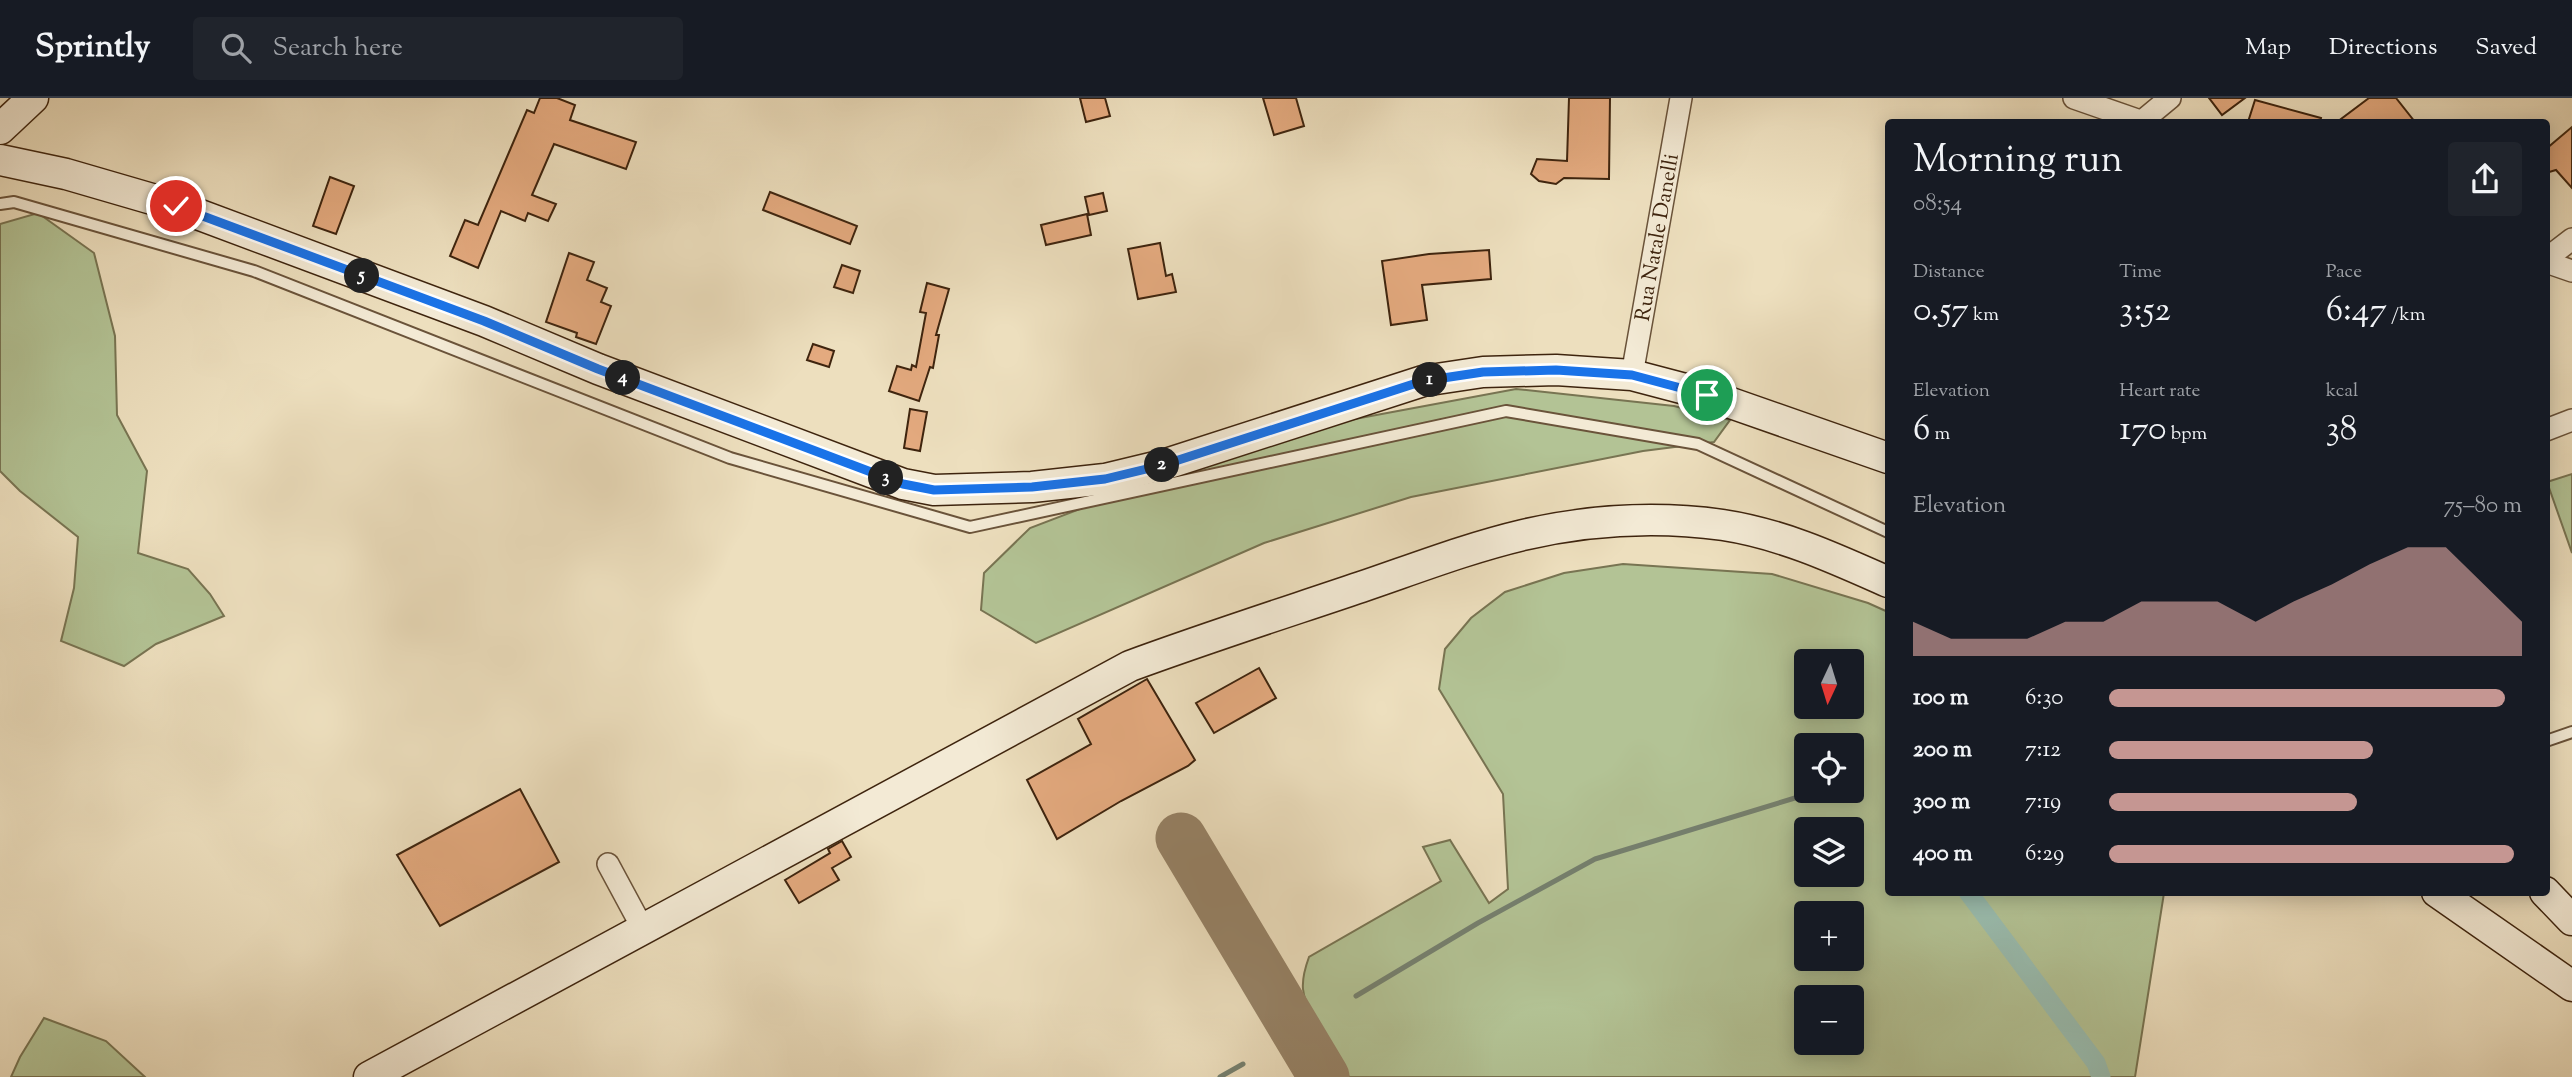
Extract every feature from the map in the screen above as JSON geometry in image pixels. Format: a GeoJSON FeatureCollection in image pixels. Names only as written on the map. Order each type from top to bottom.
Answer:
{"type":"FeatureCollection","features":[{"type":"Feature","properties":{"kind":"main road"},"geometry":{"type":"LineString","coordinates":[[33,98],[6,125],[3,160],[66,174],[176,206],[484,321],[598,369],[903,484],[934,490],[1032,487],[1105,479],[1163,465],[1423,381],[1495,372],[1556,370],[1632,375],[1707,395],[1885,457]]}},
{"type":"Feature","properties":{"kind":"main road"},"geometry":{"type":"LineString","coordinates":[[369,1077],[1130,666],[1204,639],[1522,535],[1619,520],[1723,525],[1775,535],[1823,552],[1885,581]]}},
{"type":"Feature","properties":{"kind":"main road"},"geometry":{"type":"LineString","coordinates":[[2443,896],[2572,986]]}},
{"type":"Feature","properties":{"kind":"main road"},"geometry":{"type":"LineString","coordinates":[[2549,896],[2572,920]]}},
{"type":"Feature","properties":{"kind":"street","name":"Rua Natale Danelli"},"geometry":{"type":"LineString","coordinates":[[1632,375],[1681,98]]}},
{"type":"Feature","properties":{"kind":"street"},"geometry":{"type":"LineString","coordinates":[[2074,98],[2134,119]]}},
{"type":"Feature","properties":{"kind":"street"},"geometry":{"type":"LineString","coordinates":[[2146,119],[2170,98]]}},
{"type":"Feature","properties":{"kind":"street"},"geometry":{"type":"LineString","coordinates":[[2550,258],[2572,239]]}},
{"type":"Feature","properties":{"kind":"street"},"geometry":{"type":"LineString","coordinates":[[2550,263],[2572,271]]}},
{"type":"Feature","properties":{"kind":"street"},"geometry":{"type":"LineString","coordinates":[[2550,428],[2572,420]]}},
{"type":"Feature","properties":{"kind":"street"},"geometry":{"type":"LineString","coordinates":[[608,864],[643,929]]}},
{"type":"Feature","properties":{"kind":"lane"},"geometry":{"type":"LineString","coordinates":[[0,204],[14,202],[254,271],[730,458],[970,527],[1506,411],[1698,444],[1885,531]]}},
{"type":"Feature","properties":{"kind":"lane"},"geometry":{"type":"LineString","coordinates":[[2550,740],[2572,732]]}},
{"type":"Feature","properties":{"kind":"green space"},"geometry":{"type":"Polygon","coordinates":[[[38,213],[94,253],[115,336],[117,415],[147,471],[138,553],[188,569],[210,594],[224,616],[156,644],[124,666],[61,641],[74,588],[78,537],[20,491],[0,471],[0,224],[38,213]]]}},
{"type":"Feature","properties":{"kind":"green space"},"geometry":{"type":"Polygon","coordinates":[[[1516,389],[1674,406],[1730,420],[1714,442],[1643,451],[1411,497],[1264,543],[1036,643],[981,610],[984,573],[1030,528],[1148,483],[1328,424],[1516,389]]]}},
{"type":"Feature","properties":{"kind":"green space"},"geometry":{"type":"Polygon","coordinates":[[[2572,474],[2572,553],[2550,491],[2550,481],[2572,474]]]}},
{"type":"Feature","properties":{"kind":"green space"},"geometry":{"type":"Polygon","coordinates":[[[1623,564],[1772,574],[1885,611],[1885,896],[2164,896],[2135,1077],[1349,1077],[1305,999],[1303,981],[1309,957],[1441,881],[1423,847],[1450,840],[1489,903],[1508,889],[1503,794],[1439,689],[1445,649],[1471,618],[1505,592],[1564,573],[1623,564]]]}},
{"type":"Feature","properties":{"kind":"green space"},"geometry":{"type":"Polygon","coordinates":[[[44,1018],[106,1041],[145,1077],[11,1077],[44,1018]]]}},
{"type":"Feature","properties":{"kind":"building"},"geometry":{"type":"Polygon","coordinates":[[[540,98],[557,98],[575,105],[570,120],[636,142],[626,169],[554,144],[532,195],[556,204],[548,221],[528,213],[525,221],[501,211],[478,268],[450,256],[465,220],[478,225],[527,110],[534,113],[540,98]]]}},
{"type":"Feature","properties":{"kind":"building"},"geometry":{"type":"Polygon","coordinates":[[[1080,98],[1105,98],[1110,116],[1086,122],[1080,98]]]}},
{"type":"Feature","properties":{"kind":"building"},"geometry":{"type":"Polygon","coordinates":[[[1263,98],[1296,98],[1304,126],[1274,135],[1263,98]]]}},
{"type":"Feature","properties":{"kind":"building"},"geometry":{"type":"Polygon","coordinates":[[[1569,98],[1610,98],[1609,179],[1564,178],[1556,184],[1539,181],[1531,174],[1537,159],[1567,161],[1569,98]]]}},
{"type":"Feature","properties":{"kind":"building"},"geometry":{"type":"Polygon","coordinates":[[[2209,98],[2245,98],[2222,115],[2209,98]]]}},
{"type":"Feature","properties":{"kind":"building"},"geometry":{"type":"Polygon","coordinates":[[[2369,98],[2396,98],[2413,119],[2341,119],[2369,98]]]}},
{"type":"Feature","properties":{"kind":"building"},"geometry":{"type":"Polygon","coordinates":[[[2255,100],[2321,118],[2321,119],[2249,119],[2255,100]]]}},
{"type":"Feature","properties":{"kind":"building"},"geometry":{"type":"Polygon","coordinates":[[[2572,127],[2572,188],[2556,170],[2550,172],[2550,146],[2572,127]]]}},
{"type":"Feature","properties":{"kind":"building"},"geometry":{"type":"Polygon","coordinates":[[[330,177],[354,186],[336,234],[313,226],[330,177]]]}},
{"type":"Feature","properties":{"kind":"building"},"geometry":{"type":"Polygon","coordinates":[[[770,192],[857,226],[850,244],[763,210],[770,192]]]}},
{"type":"Feature","properties":{"kind":"building"},"geometry":{"type":"Polygon","coordinates":[[[1103,193],[1107,211],[1089,215],[1085,197],[1103,193]]]}},
{"type":"Feature","properties":{"kind":"building"},"geometry":{"type":"Polygon","coordinates":[[[1087,214],[1091,235],[1046,245],[1041,225],[1087,214]]]}},
{"type":"Feature","properties":{"kind":"building"},"geometry":{"type":"Polygon","coordinates":[[[1160,243],[1166,276],[1172,274],[1176,292],[1138,299],[1128,249],[1160,243]]]}},
{"type":"Feature","properties":{"kind":"building"},"geometry":{"type":"Polygon","coordinates":[[[1489,250],[1491,279],[1422,285],[1427,320],[1391,325],[1382,261],[1429,254],[1489,250]]]}},
{"type":"Feature","properties":{"kind":"building"},"geometry":{"type":"Polygon","coordinates":[[[569,253],[594,262],[587,280],[607,288],[601,302],[611,306],[596,344],[576,337],[577,333],[546,322],[569,253]]]}},
{"type":"Feature","properties":{"kind":"building"},"geometry":{"type":"Polygon","coordinates":[[[842,265],[860,271],[853,293],[834,287],[842,265]]]}},
{"type":"Feature","properties":{"kind":"building"},"geometry":{"type":"Polygon","coordinates":[[[927,283],[949,289],[936,335],[939,335],[933,368],[930,367],[919,401],[889,391],[897,366],[911,370],[912,365],[916,367],[926,313],[920,312],[927,283]]]}},
{"type":"Feature","properties":{"kind":"building"},"geometry":{"type":"Polygon","coordinates":[[[813,344],[834,351],[829,367],[807,360],[813,344]]]}},
{"type":"Feature","properties":{"kind":"building"},"geometry":{"type":"Polygon","coordinates":[[[910,409],[927,412],[920,451],[904,448],[910,409]]]}},
{"type":"Feature","properties":{"kind":"building"},"geometry":{"type":"Polygon","coordinates":[[[1259,668],[1276,698],[1214,733],[1196,703],[1259,668]]]}},
{"type":"Feature","properties":{"kind":"building"},"geometry":{"type":"Polygon","coordinates":[[[1147,679],[1195,760],[1057,839],[1027,780],[1091,744],[1078,719],[1147,679]]]}},
{"type":"Feature","properties":{"kind":"building"},"geometry":{"type":"Polygon","coordinates":[[[520,789],[559,862],[440,926],[397,855],[520,789]]]}},
{"type":"Feature","properties":{"kind":"building"},"geometry":{"type":"Polygon","coordinates":[[[842,841],[851,857],[832,868],[839,880],[799,903],[785,880],[830,853],[828,849],[842,841]]]}},
{"type":"Feature","properties":{"kind":"waterway"},"geometry":{"type":"LineString","coordinates":[[1356,996],[1478,923],[1595,859],[1794,798]]}},
{"type":"Feature","properties":{"kind":"waterway"},"geometry":{"type":"LineString","coordinates":[[1971,896],[2096,1063],[2101,1077]]}},
{"type":"Feature","properties":{"kind":"waterway"},"geometry":{"type":"LineString","coordinates":[[1220,1077],[1243,1064]]}},
{"type":"Feature","properties":{"kind":"taxiway"},"geometry":{"type":"LineString","coordinates":[[1181,838],[1324,1077]]}},
{"type":"Feature","properties":{"kind":"route"},"geometry":{"type":"LineString","coordinates":[[176,206],[484,321],[598,369],[903,484],[934,490],[1032,487],[1105,479],[1163,465],[1423,381],[1483,372],[1556,370],[1632,375],[1707,395]]}}]}
